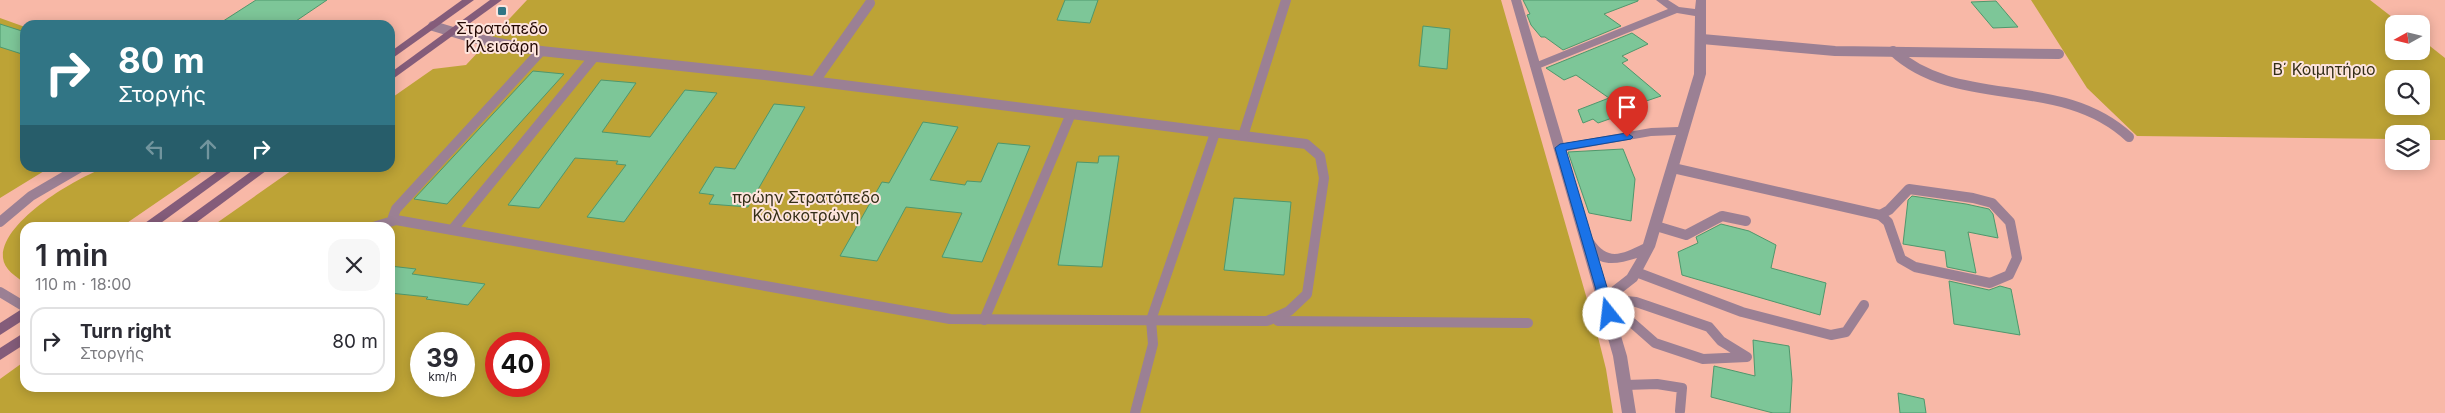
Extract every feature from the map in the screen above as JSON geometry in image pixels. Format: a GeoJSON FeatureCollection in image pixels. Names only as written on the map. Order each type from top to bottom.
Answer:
{"type":"FeatureCollection","features":[{"type":"Feature","properties":{"kind":"main road"},"geometry":{"type":"LineString","coordinates":[[395,53],[469,0]]}},
{"type":"Feature","properties":{"kind":"main road"},"geometry":{"type":"LineString","coordinates":[[395,74],[498,0]]}},
{"type":"Feature","properties":{"kind":"main road"},"geometry":{"type":"LineString","coordinates":[[153,222],[224,172]]}},
{"type":"Feature","properties":{"kind":"main road"},"geometry":{"type":"LineString","coordinates":[[188,222],[258,172]]}},
{"type":"Feature","properties":{"kind":"main road"},"geometry":{"type":"LineString","coordinates":[[0,330],[20,316]]}},
{"type":"Feature","properties":{"kind":"main road"},"geometry":{"type":"LineString","coordinates":[[0,354],[20,340]]}},
{"type":"Feature","properties":{"kind":"street"},"geometry":{"type":"LineString","coordinates":[[1516,0],[1605,299],[1620,356],[1626,386],[1628,413]]}},
{"type":"Feature","properties":{"kind":"street"},"geometry":{"type":"LineString","coordinates":[[1661,0],[1676,10],[1700,13]]}},
{"type":"Feature","properties":{"kind":"street"},"geometry":{"type":"LineString","coordinates":[[1605,299],[1625,286],[1636,272],[1649,247],[1656,226],[1700,74],[1702,39],[1701,0]]}},
{"type":"Feature","properties":{"kind":"street"},"geometry":{"type":"LineString","coordinates":[[1536,66],[1676,10]]}},
{"type":"Feature","properties":{"kind":"street"},"geometry":{"type":"LineString","coordinates":[[1560,148],[1594,144],[1651,132],[1684,130]]}},
{"type":"Feature","properties":{"kind":"street"},"geometry":{"type":"LineString","coordinates":[[1588,242],[1593,252],[1604,258],[1617,259],[1649,247]]}},
{"type":"Feature","properties":{"kind":"lane"},"geometry":{"type":"LineString","coordinates":[[1243,136],[1270,56],[1286,0]]}},
{"type":"Feature","properties":{"kind":"lane"},"geometry":{"type":"LineString","coordinates":[[814,81],[870,3]]}},
{"type":"Feature","properties":{"kind":"lane"},"geometry":{"type":"LineString","coordinates":[[433,26],[499,44],[542,50],[594,57],[688,65],[1070,116],[1306,144],[1321,155],[1324,167],[1324,185],[1307,294],[1286,315],[1267,321]]}},
{"type":"Feature","properties":{"kind":"lane"},"geometry":{"type":"LineString","coordinates":[[1702,39],[1770,48],[2059,54]]}},
{"type":"Feature","properties":{"kind":"lane"},"geometry":{"type":"LineString","coordinates":[[396,220],[393,217],[396,209],[542,50]]}},
{"type":"Feature","properties":{"kind":"lane"},"geometry":{"type":"LineString","coordinates":[[1893,51],[1909,67],[1929,77],[1945,82],[2022,92],[2059,100],[2106,121],[2129,137]]}},
{"type":"Feature","properties":{"kind":"lane"},"geometry":{"type":"LineString","coordinates":[[452,230],[594,57]]}},
{"type":"Feature","properties":{"kind":"lane"},"geometry":{"type":"LineString","coordinates":[[984,320],[1070,116]]}},
{"type":"Feature","properties":{"kind":"lane"},"geometry":{"type":"LineString","coordinates":[[1135,413],[1153,344],[1151,320],[1215,133]]}},
{"type":"Feature","properties":{"kind":"lane"},"geometry":{"type":"LineString","coordinates":[[1672,168],[1880,215],[1888,222],[1900,259],[1915,267],[1990,283],[2009,275],[2017,258],[2010,222],[1992,203],[1973,198],[1909,189],[1901,193],[1887,213],[1880,215]]}},
{"type":"Feature","properties":{"kind":"lane"},"geometry":{"type":"LineString","coordinates":[[0,222],[32,196],[73,172]]}},
{"type":"Feature","properties":{"kind":"lane"},"geometry":{"type":"LineString","coordinates":[[1656,226],[1686,235],[1722,216],[1746,221]]}},
{"type":"Feature","properties":{"kind":"lane"},"geometry":{"type":"LineString","coordinates":[[390,222],[396,220],[950,320],[1528,323]]}},
{"type":"Feature","properties":{"kind":"lane"},"geometry":{"type":"LineString","coordinates":[[1636,272],[1742,312],[1831,335],[1846,332],[1864,304]]}},
{"type":"Feature","properties":{"kind":"lane"},"geometry":{"type":"LineString","coordinates":[[0,292],[20,304]]}},
{"type":"Feature","properties":{"kind":"lane"},"geometry":{"type":"LineString","coordinates":[[1605,299],[1636,302],[1709,327],[1721,341],[1747,357],[1703,359],[1655,344],[1605,299]]}},
{"type":"Feature","properties":{"kind":"lane"},"geometry":{"type":"LineString","coordinates":[[1626,386],[1657,384],[1682,388],[1680,410]]}},
{"type":"Feature","properties":{"kind":"green space","name":"πρώην Στρατόπεδο Κολοκοτρώνη"},"geometry":{"type":"Polygon","coordinates":[[[527,0],[1501,0],[1599,341],[1606,369],[1613,413],[0,413],[0,379],[20,365],[20,392],[395,392],[395,222],[218,222],[289,172],[395,172],[395,96],[433,69],[466,65],[527,0]]]}},
{"type":"Feature","properties":{"kind":"green space","name":"Β΄ Κοιμητήριο"},"geometry":{"type":"Polygon","coordinates":[[[2031,0],[2370,0],[2389,15],[2385,15],[2385,60],[2430,60],[2430,46],[2445,58],[2445,140],[2430,140],[2430,125],[2385,125],[2385,139],[2137,136],[2087,88],[2031,0]]]}},
{"type":"Feature","properties":{"kind":"green space"},"geometry":{"type":"Polygon","coordinates":[[[0,18],[20,25],[20,172],[42,172],[0,198],[0,18]]]}},
{"type":"Feature","properties":{"kind":"green space"},"geometry":{"type":"Polygon","coordinates":[[[201,172],[128,222],[21,222],[42,203],[92,173],[201,172]]]}},
{"type":"Feature","properties":{"kind":"green space"},"geometry":{"type":"Polygon","coordinates":[[[20,224],[20,279],[8,269],[3,258],[5,244],[20,224]]]}},
{"type":"Feature","properties":{"kind":"building"},"geometry":{"type":"Polygon","coordinates":[[[256,0],[327,0],[297,20],[225,20],[256,0]]]}},
{"type":"Feature","properties":{"kind":"building"},"geometry":{"type":"Polygon","coordinates":[[[1065,0],[1098,0],[1090,23],[1057,20],[1065,0]]]}},
{"type":"Feature","properties":{"kind":"building"},"geometry":{"type":"Polygon","coordinates":[[[1523,0],[1638,1],[1604,14],[1621,26],[1563,50],[1545,37],[1541,37],[1531,25],[1527,15],[1530,14],[1523,0]]]}},
{"type":"Feature","properties":{"kind":"building"},"geometry":{"type":"Polygon","coordinates":[[[1996,1],[2018,27],[1993,28],[1971,2],[1996,1]]]}},
{"type":"Feature","properties":{"kind":"building"},"geometry":{"type":"Polygon","coordinates":[[[0,24],[20,30],[20,53],[0,47],[0,24]]]}},
{"type":"Feature","properties":{"kind":"building"},"geometry":{"type":"Polygon","coordinates":[[[1423,26],[1450,29],[1447,69],[1419,66],[1423,26]]]}},
{"type":"Feature","properties":{"kind":"building"},"geometry":{"type":"Polygon","coordinates":[[[1632,33],[1648,44],[1622,56],[1628,60],[1622,63],[1661,96],[1611,113],[1615,117],[1598,123],[1593,119],[1583,123],[1578,110],[1609,98],[1576,75],[1564,80],[1546,68],[1632,33]]]}},
{"type":"Feature","properties":{"kind":"building"},"geometry":{"type":"Polygon","coordinates":[[[533,71],[564,74],[447,204],[414,199],[533,71]]]}},
{"type":"Feature","properties":{"kind":"building"},"geometry":{"type":"Polygon","coordinates":[[[601,80],[636,83],[602,132],[650,137],[685,90],[717,93],[624,222],[587,217],[626,165],[616,164],[618,161],[575,158],[539,208],[508,205],[601,80]]]}},
{"type":"Feature","properties":{"kind":"building"},"geometry":{"type":"Polygon","coordinates":[[[774,104],[805,107],[748,207],[709,204],[714,195],[699,193],[715,167],[735,169],[774,104]]]}},
{"type":"Feature","properties":{"kind":"building"},"geometry":{"type":"Polygon","coordinates":[[[923,122],[958,127],[930,180],[965,185],[967,181],[981,182],[998,143],[1030,146],[982,262],[942,257],[962,213],[906,207],[877,261],[840,256],[882,182],[889,183],[923,122]]]}},
{"type":"Feature","properties":{"kind":"building"},"geometry":{"type":"Polygon","coordinates":[[[1623,149],[1635,179],[1631,221],[1589,213],[1568,152],[1623,149]]]}},
{"type":"Feature","properties":{"kind":"building"},"geometry":{"type":"Polygon","coordinates":[[[1099,156],[1119,156],[1102,267],[1058,265],[1077,162],[1098,163],[1099,156]]]}},
{"type":"Feature","properties":{"kind":"building"},"geometry":{"type":"Polygon","coordinates":[[[1912,196],[1989,209],[1993,214],[1998,238],[1968,232],[1976,273],[1947,267],[1945,251],[1903,244],[1908,200],[1912,196]]]}},
{"type":"Feature","properties":{"kind":"building"},"geometry":{"type":"Polygon","coordinates":[[[1234,198],[1291,202],[1284,275],[1224,270],[1234,198]]]}},
{"type":"Feature","properties":{"kind":"building"},"geometry":{"type":"Polygon","coordinates":[[[1721,224],[1749,231],[1776,245],[1771,268],[1826,283],[1820,315],[1682,275],[1678,252],[1698,243],[1696,237],[1721,224]]]}},
{"type":"Feature","properties":{"kind":"building"},"geometry":{"type":"Polygon","coordinates":[[[395,267],[416,269],[412,274],[485,284],[468,305],[426,299],[428,297],[395,294],[395,267]]]}},
{"type":"Feature","properties":{"kind":"building"},"geometry":{"type":"Polygon","coordinates":[[[1949,281],[1989,290],[2000,286],[2011,289],[2020,335],[1954,324],[1949,281]]]}},
{"type":"Feature","properties":{"kind":"building"},"geometry":{"type":"Polygon","coordinates":[[[1753,340],[1789,346],[1792,380],[1790,413],[1773,413],[1711,397],[1714,366],[1755,376],[1753,340]]]}},
{"type":"Feature","properties":{"kind":"building"},"geometry":{"type":"Polygon","coordinates":[[[1898,393],[1924,399],[1926,413],[1900,413],[1898,393]]]}},
{"type":"Feature","properties":{"kind":"place","name":"Στρατόπεδο Κλεισάρη"},"geometry":{"type":"Point","coordinates":[502,11]}},
{"type":"Feature","properties":{"kind":"route"},"geometry":{"type":"LineString","coordinates":[[1609,314],[1560,148],[1588,145],[1627,137]]}}]}
